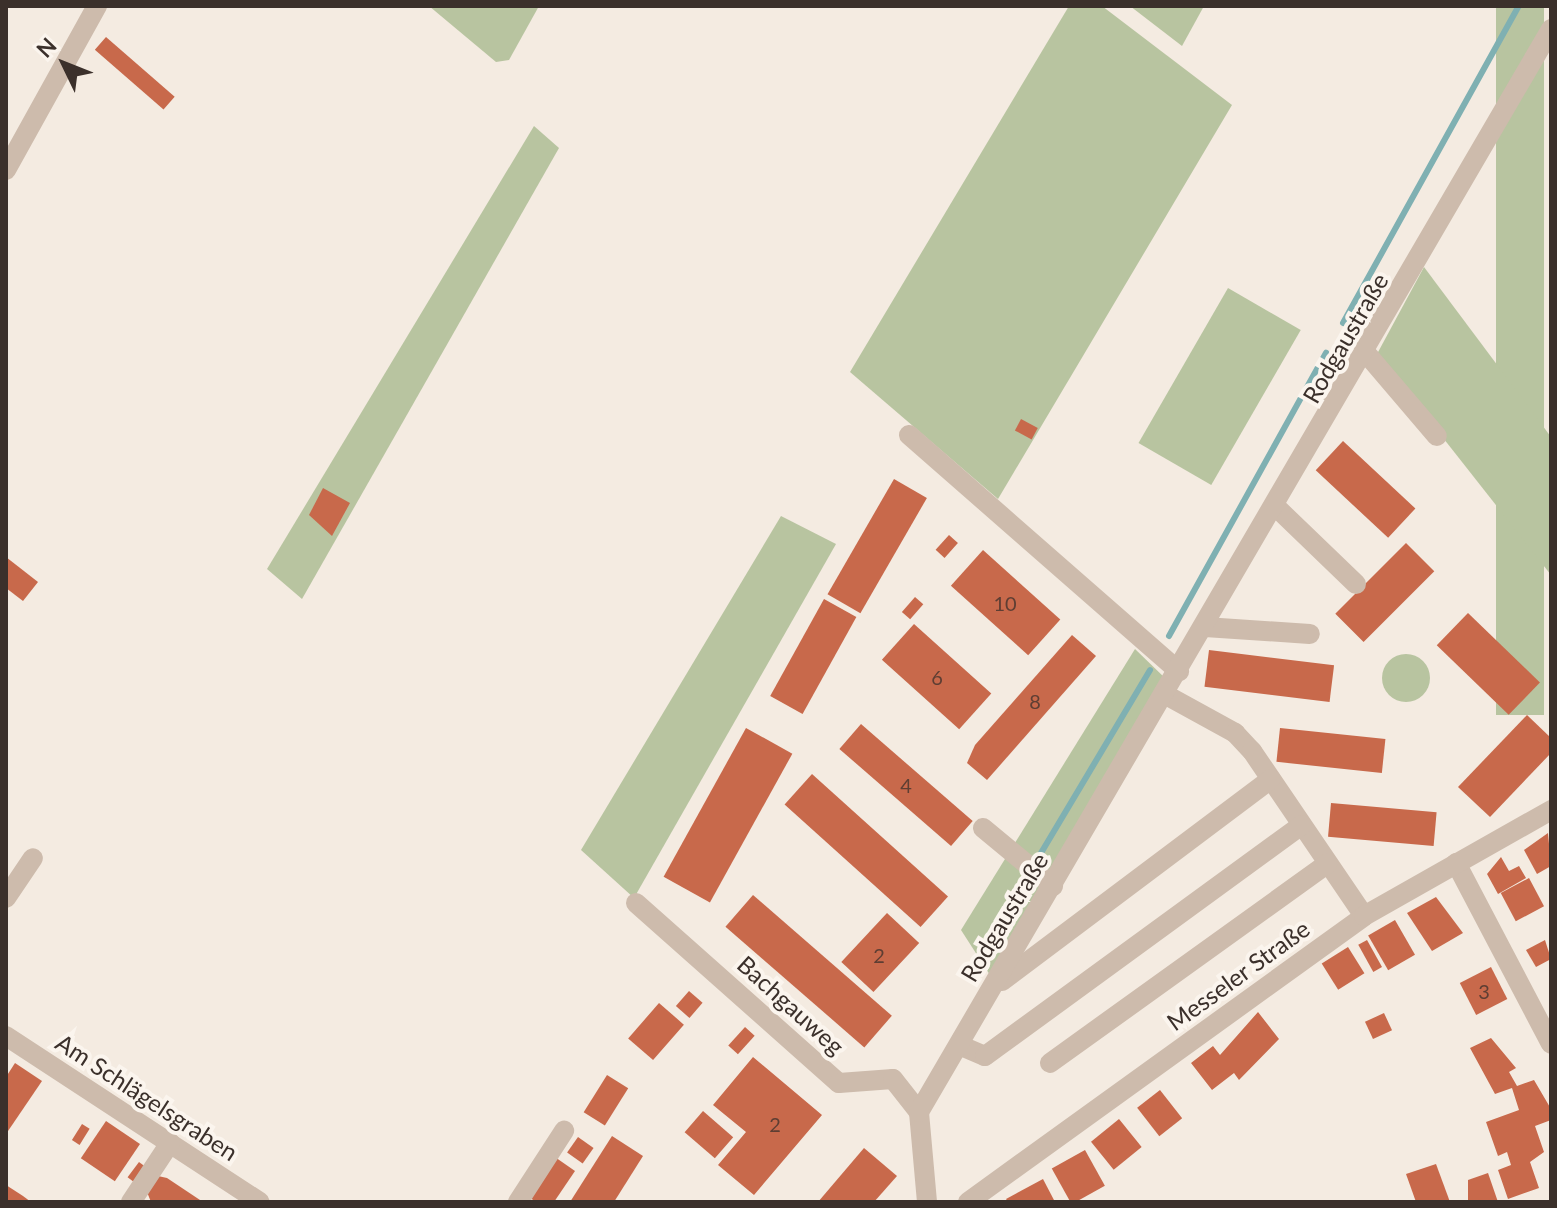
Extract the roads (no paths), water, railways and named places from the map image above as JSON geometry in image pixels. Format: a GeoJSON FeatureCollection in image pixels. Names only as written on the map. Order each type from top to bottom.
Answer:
{"type":"FeatureCollection","features":[{"type":"Feature","properties":{"kind":"street"},"geometry":{"type":"LineString","coordinates":[[6,170],[97,6]]}},
{"type":"Feature","properties":{"kind":"street","name":"Rodgaustraße"},"geometry":{"type":"LineString","coordinates":[[919,1112],[1366,353],[1551,29]]}},
{"type":"Feature","properties":{"kind":"street"},"geometry":{"type":"LineString","coordinates":[[1366,353],[1437,436]]}},
{"type":"Feature","properties":{"kind":"street"},"geometry":{"type":"LineString","coordinates":[[909,435],[1179,671]]}},
{"type":"Feature","properties":{"kind":"street"},"geometry":{"type":"LineString","coordinates":[[1276,507],[1356,584]]}},
{"type":"Feature","properties":{"kind":"street"},"geometry":{"type":"LineString","coordinates":[[1205,627],[1310,634]]}},
{"type":"Feature","properties":{"kind":"street"},"geometry":{"type":"LineString","coordinates":[[1166,695],[1235,733],[1271,779],[1364,916]]}},
{"type":"Feature","properties":{"kind":"street"},"geometry":{"type":"LineString","coordinates":[[993,988],[1271,779]]}},
{"type":"Feature","properties":{"kind":"street","name":"Messeler Straße"},"geometry":{"type":"LineString","coordinates":[[968,1202],[1364,916],[1551,810]]}},
{"type":"Feature","properties":{"kind":"street"},"geometry":{"type":"LineString","coordinates":[[959,1045],[985,1056],[1302,825]]}},
{"type":"Feature","properties":{"kind":"street"},"geometry":{"type":"LineString","coordinates":[[983,828],[1053,886]]}},
{"type":"Feature","properties":{"kind":"street"},"geometry":{"type":"LineString","coordinates":[[6,898],[33,858]]}},
{"type":"Feature","properties":{"kind":"street"},"geometry":{"type":"LineString","coordinates":[[1050,1063],[1328,863]]}},
{"type":"Feature","properties":{"kind":"street"},"geometry":{"type":"LineString","coordinates":[[1456,863],[1551,1044]]}},
{"type":"Feature","properties":{"kind":"street","name":"Bachgauweg"},"geometry":{"type":"LineString","coordinates":[[636,903],[839,1083],[893,1079],[919,1112]]}},
{"type":"Feature","properties":{"kind":"street","name":"Am Schlägelsgraben"},"geometry":{"type":"LineString","coordinates":[[6,1036],[260,1202]]}},
{"type":"Feature","properties":{"kind":"street"},"geometry":{"type":"LineString","coordinates":[[919,1112],[927,1202]]}},
{"type":"Feature","properties":{"kind":"street"},"geometry":{"type":"LineString","coordinates":[[518,1202],[564,1131]]}},
{"type":"Feature","properties":{"kind":"street"},"geometry":{"type":"LineString","coordinates":[[131,1202],[170,1143]]}},
{"type":"Feature","properties":{"kind":"waterway"},"geometry":{"type":"LineString","coordinates":[[1343,323],[1519,6]]}},
{"type":"Feature","properties":{"kind":"waterway"},"geometry":{"type":"LineString","coordinates":[[1169,636],[1326,353]]}},
{"type":"Feature","properties":{"kind":"waterway"},"geometry":{"type":"LineString","coordinates":[[1041,853],[1150,670]]}},
{"type":"Feature","properties":{"kind":"waterway"},"geometry":{"type":"LineString","coordinates":[[997,926],[1022,883]]}}]}
